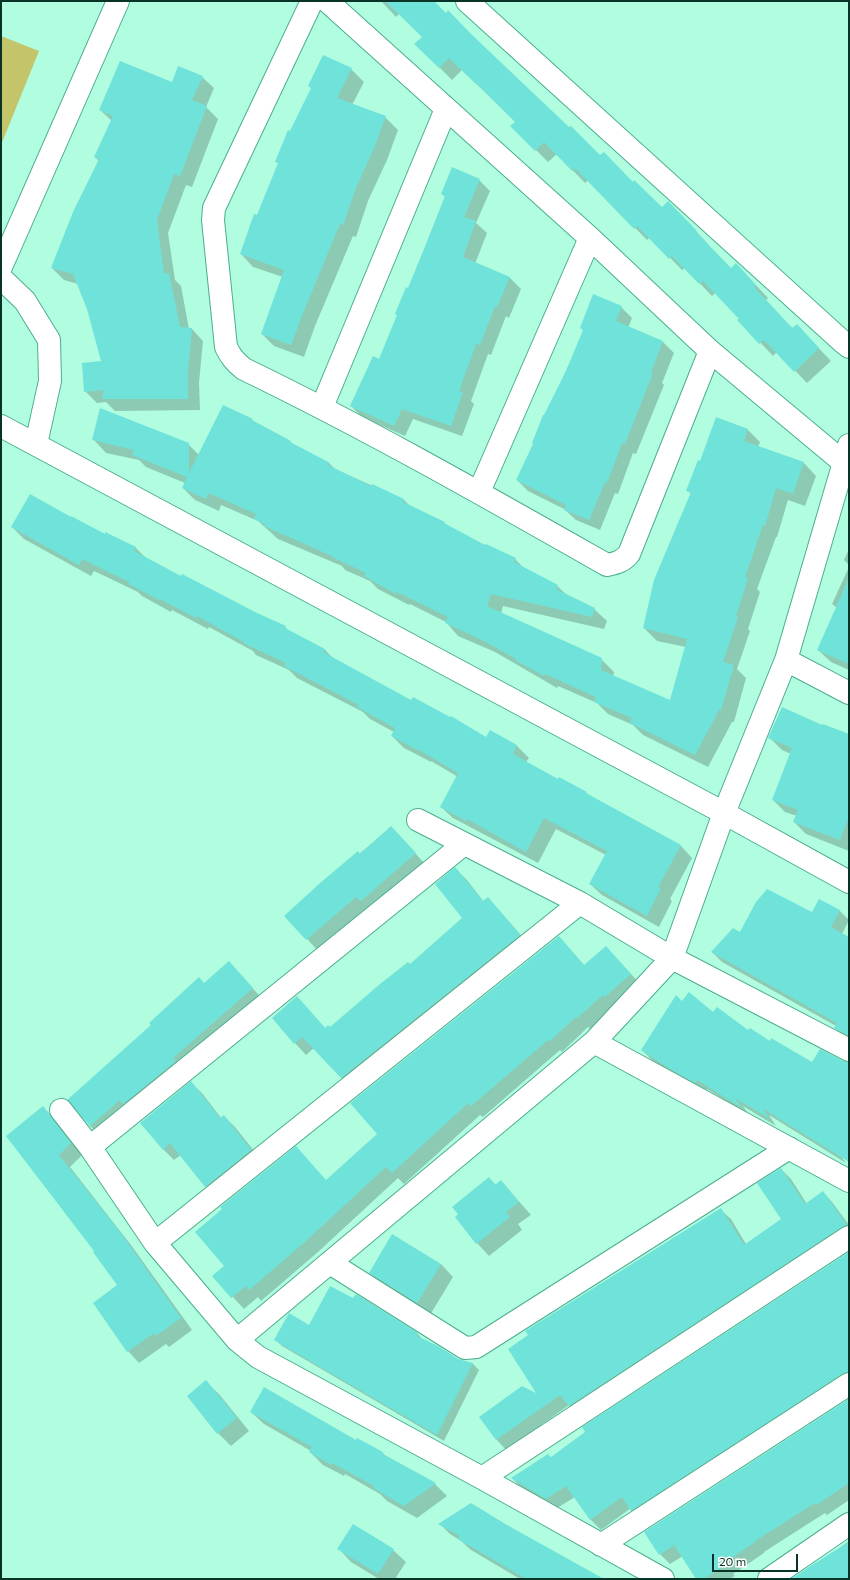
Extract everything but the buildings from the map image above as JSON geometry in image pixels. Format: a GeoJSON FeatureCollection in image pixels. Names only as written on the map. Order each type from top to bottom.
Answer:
{"type":"FeatureCollection","features":[{"type":"Feature","properties":{"kind":"street"},"geometry":{"type":"LineString","coordinates":[[1,267],[118,1]]}},
{"type":"Feature","properties":{"kind":"street"},"geometry":{"type":"LineString","coordinates":[[312,1],[214,208],[226,347],[230,357],[235,362],[479,492],[607,565],[617,563],[629,554],[710,351]]}},
{"type":"Feature","properties":{"kind":"street"},"geometry":{"type":"LineString","coordinates":[[237,1340],[594,1042],[672,958],[724,813],[786,660],[847,457],[710,351],[590,238],[327,1]]}},
{"type":"Feature","properties":{"kind":"street"},"geometry":{"type":"LineString","coordinates":[[467,1],[849,347]]}},
{"type":"Feature","properties":{"kind":"street"},"geometry":{"type":"LineString","coordinates":[[322,407],[446,109]]}},
{"type":"Feature","properties":{"kind":"street"},"geometry":{"type":"LineString","coordinates":[[479,492],[590,238]]}},
{"type":"Feature","properties":{"kind":"street"},"geometry":{"type":"LineString","coordinates":[[1,278],[25,301],[49,340],[50,381],[36,444]]}},
{"type":"Feature","properties":{"kind":"street"},"geometry":{"type":"LineString","coordinates":[[1,426],[724,813],[849,882]]}},
{"type":"Feature","properties":{"kind":"street"},"geometry":{"type":"LineString","coordinates":[[786,660],[849,693]]}},
{"type":"Feature","properties":{"kind":"street"},"geometry":{"type":"LineString","coordinates":[[418,820],[580,903],[672,958],[849,1050]]}},
{"type":"Feature","properties":{"kind":"street"},"geometry":{"type":"LineString","coordinates":[[90,1147],[464,844]]}},
{"type":"Feature","properties":{"kind":"street"},"geometry":{"type":"LineString","coordinates":[[155,1243],[580,903]]}},
{"type":"Feature","properties":{"kind":"street"},"geometry":{"type":"LineString","coordinates":[[594,1042],[849,1181]]}},
{"type":"Feature","properties":{"kind":"street"},"geometry":{"type":"LineString","coordinates":[[61,1110],[90,1147],[155,1243],[237,1340],[258,1357],[482,1478],[663,1579]]}},
{"type":"Feature","properties":{"kind":"street"},"geometry":{"type":"LineString","coordinates":[[330,1263],[465,1348],[476,1347],[789,1148]]}},
{"type":"Feature","properties":{"kind":"street"},"geometry":{"type":"LineString","coordinates":[[482,1478],[849,1237]]}},
{"type":"Feature","properties":{"kind":"street"},"geometry":{"type":"LineString","coordinates":[[601,1545],[849,1384]]}},
{"type":"Feature","properties":{"kind":"street"},"geometry":{"type":"LineString","coordinates":[[768,1579],[849,1524]]}},
{"type":"Feature","properties":{"kind":"shaded area"},"geometry":{"type":"Polygon","coordinates":[[[1,36],[39,51],[1,145],[1,36]]]}}]}
